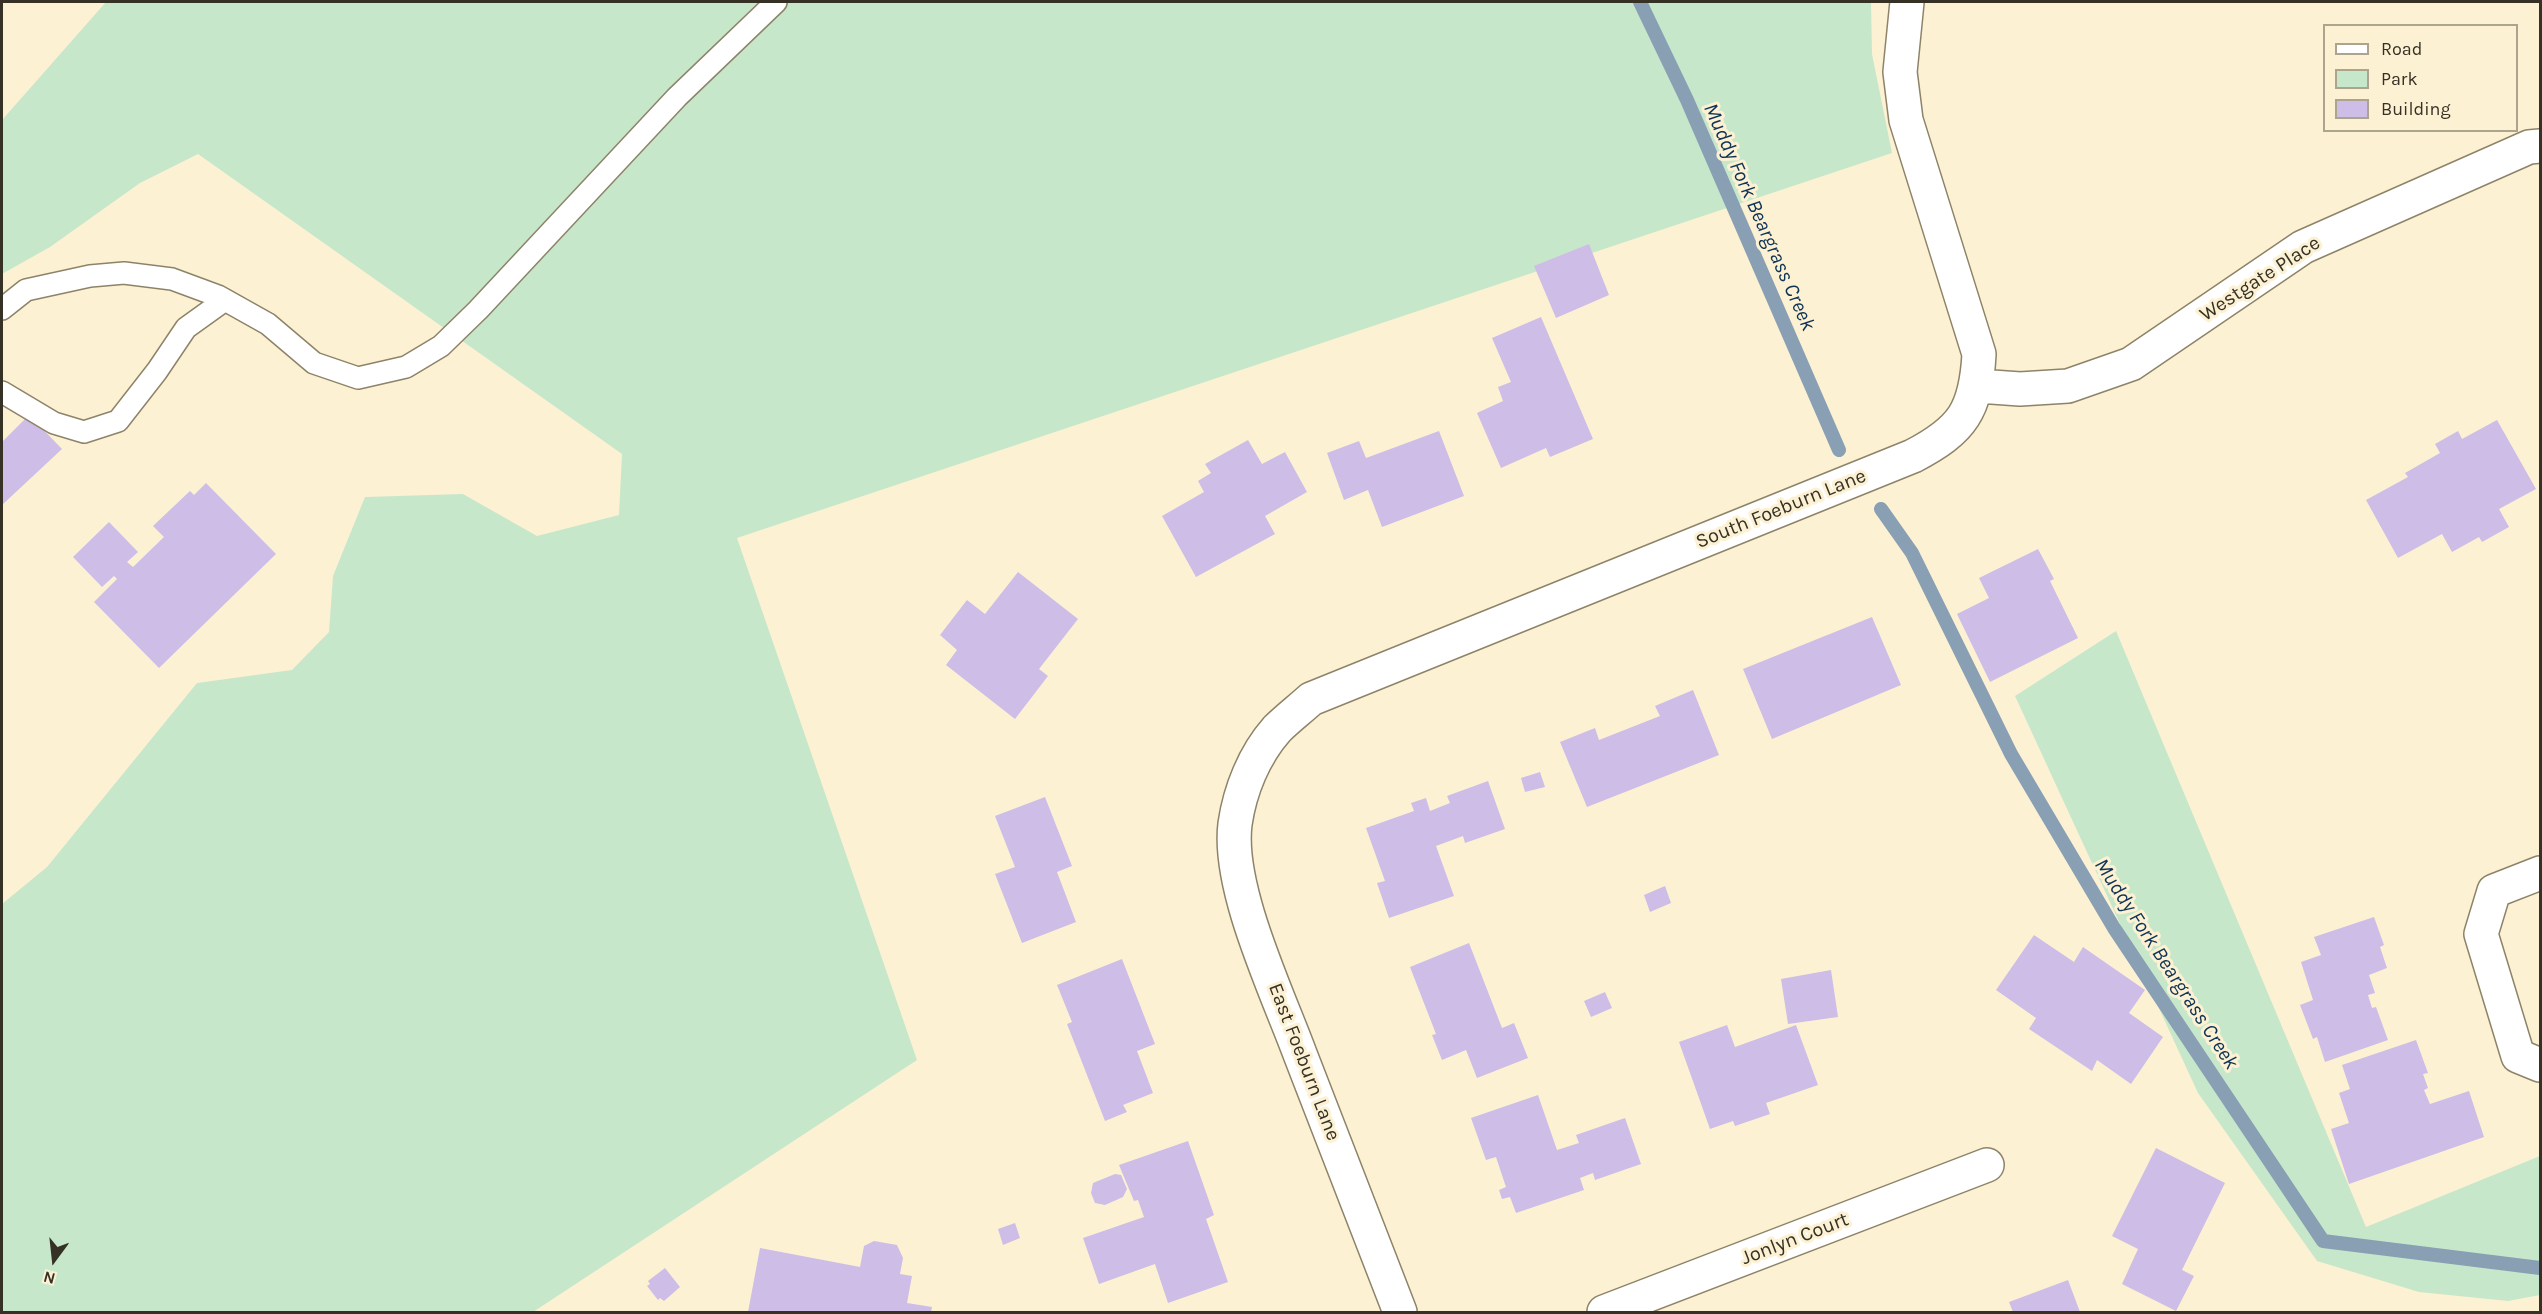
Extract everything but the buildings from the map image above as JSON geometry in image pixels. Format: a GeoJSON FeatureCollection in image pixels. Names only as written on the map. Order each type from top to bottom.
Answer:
{"type":"FeatureCollection","features":[{"type":"Feature","properties":{"kind":"street","name":"South Foeburn Lane"},"geometry":{"type":"LineString","coordinates":[[1238,806],[1254,762],[1277,730],[1311,699],[1913,456],[1935,444],[1955,429],[1966,414],[1978,386],[1979,354],[1906,120],[1900,72],[1907,2]]}},
{"type":"Feature","properties":{"kind":"street","name":"Westgate Place"},"geometry":{"type":"LineString","coordinates":[[1978,386],[2020,389],[2068,386],[2131,364],[2302,247],[2529,147],[2541,146]]}},
{"type":"Feature","properties":{"kind":"street","name":"East Foeburn Lane"},"geometry":{"type":"LineString","coordinates":[[1238,806],[1234,852],[1237,878],[1262,954],[1400,1312]]}},
{"type":"Feature","properties":{"kind":"street"},"geometry":{"type":"LineString","coordinates":[[2541,873],[2494,891],[2481,934],[2518,1056],[2541,1065]]}},
{"type":"Feature","properties":{"kind":"street","name":"Jonlyn Court"},"geometry":{"type":"LineString","coordinates":[[1604,1312],[1987,1165]]}},
{"type":"Feature","properties":{"kind":"lane"},"geometry":{"type":"LineString","coordinates":[[2,309],[26,290],[90,276],[124,273],[171,279],[225,300],[268,324],[314,363],[358,378],[406,367],[441,346],[478,310],[677,97],[776,2]]}},
{"type":"Feature","properties":{"kind":"lane"},"geometry":{"type":"LineString","coordinates":[[2,392],[54,423],[84,432],[118,421],[157,371],[186,328],[225,300]]}},
{"type":"Feature","properties":{"kind":"green space"},"geometry":{"type":"Polygon","coordinates":[[[106,2],[1871,2],[1872,54],[1892,153],[737,538],[917,1060],[533,1312],[2,1312],[2,904],[47,867],[197,683],[292,670],[329,632],[333,576],[365,497],[463,494],[537,536],[619,515],[622,454],[198,154],[140,183],[50,247],[2,274],[2,120],[106,2]]]}},
{"type":"Feature","properties":{"kind":"green space"},"geometry":{"type":"Polygon","coordinates":[[[2116,631],[2366,1227],[2540,1156],[2540,1295],[2508,1301],[2419,1292],[2317,1261],[2198,1093],[2015,696],[2116,631]]]}},
{"type":"Feature","properties":{"kind":"waterway","name":"Muddy Fork Beargrass Creek"},"geometry":{"type":"LineString","coordinates":[[1640,2],[1687,100],[1839,450]]}},
{"type":"Feature","properties":{"kind":"waterway","name":"Muddy Fork Beargrass Creek"},"geometry":{"type":"LineString","coordinates":[[1881,509],[1912,553],[2011,754],[2114,928],[2323,1241],[2540,1268]]}}]}
